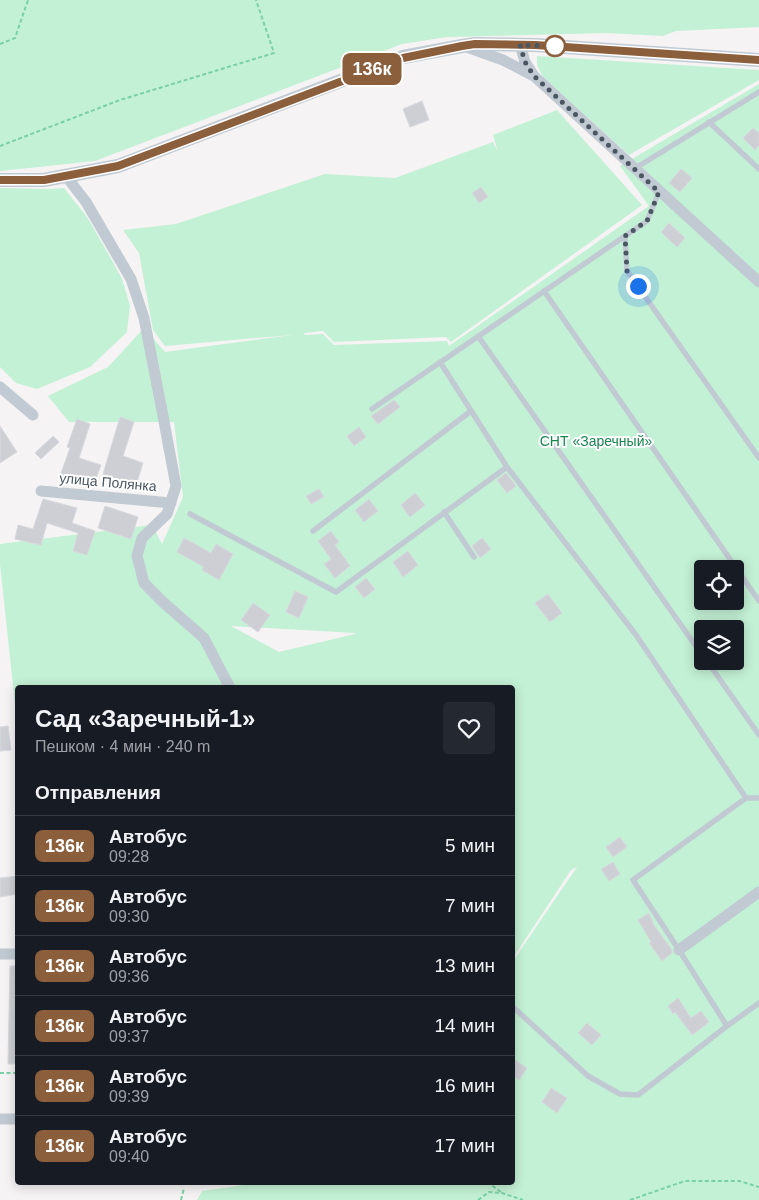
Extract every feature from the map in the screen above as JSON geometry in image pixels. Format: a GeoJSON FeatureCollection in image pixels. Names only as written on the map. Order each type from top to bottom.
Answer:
{"type":"FeatureCollection","features":[{"type":"Feature","properties":{"kind":"street"},"geometry":{"type":"LineString","coordinates":[[0,180],[44,180],[118,166],[403,58],[462,46],[475,44],[520,45],[759,60]]}},
{"type":"Feature","properties":{"kind":"street"},"geometry":{"type":"LineString","coordinates":[[520,45],[525,62],[534,76],[759,282]]}},
{"type":"Feature","properties":{"kind":"street"},"geometry":{"type":"LineString","coordinates":[[462,46],[504,60],[534,76]]}},
{"type":"Feature","properties":{"kind":"street"},"geometry":{"type":"LineString","coordinates":[[66,176],[86,202],[131,278],[144,318],[176,486],[167,514],[142,538],[137,556],[144,583],[204,638],[228,685]]}},
{"type":"Feature","properties":{"kind":"street"},"geometry":{"type":"LineString","coordinates":[[0,387],[33,416]]}},
{"type":"Feature","properties":{"kind":"street","name":"улица Полянка"},"geometry":{"type":"LineString","coordinates":[[41,491],[171,503]]}},
{"type":"Feature","properties":{"kind":"street"},"geometry":{"type":"LineString","coordinates":[[679,950],[759,892]]}},
{"type":"Feature","properties":{"kind":"street"},"geometry":{"type":"LineString","coordinates":[[0,954],[15,954]]}},
{"type":"Feature","properties":{"kind":"street"},"geometry":{"type":"LineString","coordinates":[[0,1119],[15,1119]]}},
{"type":"Feature","properties":{"kind":"lane"},"geometry":{"type":"LineString","coordinates":[[634,169],[759,92]]}},
{"type":"Feature","properties":{"kind":"lane"},"geometry":{"type":"LineString","coordinates":[[710,122],[759,169]]}},
{"type":"Feature","properties":{"kind":"lane"},"geometry":{"type":"LineString","coordinates":[[372,409],[647,221],[659,192]]}},
{"type":"Feature","properties":{"kind":"lane"},"geometry":{"type":"LineString","coordinates":[[625,236],[627,271],[759,458]]}},
{"type":"Feature","properties":{"kind":"lane"},"geometry":{"type":"LineString","coordinates":[[544,291],[759,601]]}},
{"type":"Feature","properties":{"kind":"lane"},"geometry":{"type":"LineString","coordinates":[[478,336],[694,644]]}},
{"type":"Feature","properties":{"kind":"lane"},"geometry":{"type":"LineString","coordinates":[[440,362],[507,467],[636,635],[746,798]]}},
{"type":"Feature","properties":{"kind":"lane"},"geometry":{"type":"LineString","coordinates":[[313,531],[471,411]]}},
{"type":"Feature","properties":{"kind":"lane"},"geometry":{"type":"LineString","coordinates":[[190,514],[336,592],[507,467]]}},
{"type":"Feature","properties":{"kind":"lane"},"geometry":{"type":"LineString","coordinates":[[444,512],[474,557]]}},
{"type":"Feature","properties":{"kind":"lane"},"geometry":{"type":"LineString","coordinates":[[713,670],[759,735]]}},
{"type":"Feature","properties":{"kind":"lane"},"geometry":{"type":"LineString","coordinates":[[727,1026],[633,880],[746,798],[759,798]]}},
{"type":"Feature","properties":{"kind":"lane"},"geometry":{"type":"LineString","coordinates":[[515,1009],[588,1076],[620,1094],[638,1095],[759,1002]]}},
{"type":"Feature","properties":{"kind":"path"},"geometry":{"type":"LineString","coordinates":[[0,44],[15,38],[28,0]]}},
{"type":"Feature","properties":{"kind":"path"},"geometry":{"type":"LineString","coordinates":[[0,146],[120,100],[274,53],[256,0]]}},
{"type":"Feature","properties":{"kind":"path"},"geometry":{"type":"LineString","coordinates":[[0,1073],[15,1073]]}},
{"type":"Feature","properties":{"kind":"path"},"geometry":{"type":"LineString","coordinates":[[630,1200],[685,1181],[740,1181],[759,1187]]}},
{"type":"Feature","properties":{"kind":"path"},"geometry":{"type":"LineString","coordinates":[[491,1185],[502,1193]]}},
{"type":"Feature","properties":{"kind":"path"},"geometry":{"type":"LineString","coordinates":[[182,1200],[184,1188]]}},
{"type":"Feature","properties":{"kind":"path"},"geometry":{"type":"LineString","coordinates":[[478,1200],[489,1192],[502,1193],[523,1200]]}},
{"type":"Feature","properties":{"kind":"green space"},"geometry":{"type":"Polygon","coordinates":[[[0,0],[759,0],[759,27],[676,31],[663,36],[607,33],[447,37],[402,44],[95,161],[0,171],[0,0]]]}},
{"type":"Feature","properties":{"kind":"green space"},"geometry":{"type":"Polygon","coordinates":[[[537,56],[759,70],[759,80],[629,155],[543,77],[537,65],[537,56]]]}},
{"type":"Feature","properties":{"kind":"green space","name":"СНТ «Заречный»"},"geometry":{"type":"Polygon","coordinates":[[[759,84],[759,1200],[197,1200],[202,1191],[244,1185],[515,1185],[515,958],[577,867],[571,870],[515,955],[515,685],[15,685],[15,704],[0,564],[0,544],[152,525],[162,544],[183,497],[174,422],[69,422],[48,396],[108,367],[144,328],[165,352],[292,335],[165,346],[153,330],[139,253],[123,230],[176,224],[325,174],[395,178],[493,142],[498,152],[493,135],[557,110],[642,205],[451,342],[446,337],[334,342],[323,331],[304,333],[305,335],[323,334],[334,345],[447,341],[449,346],[649,206],[620,166],[759,84]],[[231,626],[279,652],[355,633],[231,626]]]}},
{"type":"Feature","properties":{"kind":"green space"},"geometry":{"type":"Polygon","coordinates":[[[0,188],[64,188],[87,217],[109,255],[122,279],[130,306],[127,332],[90,367],[37,389],[16,383],[0,367],[0,188]]]}},
{"type":"Feature","properties":{"kind":"building"},"geometry":{"type":"Polygon","coordinates":[[[422,101],[429,120],[410,127],[403,109],[422,101]]]}},
{"type":"Feature","properties":{"kind":"building"},"geometry":{"type":"Polygon","coordinates":[[[753,128],[759,133],[759,145],[755,150],[743,138],[753,128]]]}},
{"type":"Feature","properties":{"kind":"building"},"geometry":{"type":"Polygon","coordinates":[[[681,169],[692,178],[680,192],[669,183],[681,169]]]}},
{"type":"Feature","properties":{"kind":"building"},"geometry":{"type":"Polygon","coordinates":[[[481,187],[488,197],[479,203],[472,193],[481,187]]]}},
{"type":"Feature","properties":{"kind":"building"},"geometry":{"type":"Polygon","coordinates":[[[669,223],[685,238],[677,247],[661,232],[669,223]]]}},
{"type":"Feature","properties":{"kind":"building"},"geometry":{"type":"Polygon","coordinates":[[[394,400],[400,407],[378,424],[371,416],[394,400]]]}},
{"type":"Feature","properties":{"kind":"building"},"geometry":{"type":"Polygon","coordinates":[[[120,417],[134,422],[123,456],[143,463],[136,485],[103,474],[120,417]]]}},
{"type":"Feature","properties":{"kind":"building"},"geometry":{"type":"Polygon","coordinates":[[[77,419],[90,424],[79,458],[101,465],[93,487],[60,476],[70,448],[67,447],[77,419]]]}},
{"type":"Feature","properties":{"kind":"building"},"geometry":{"type":"Polygon","coordinates":[[[0,426],[17,452],[0,463],[0,426]]]}},
{"type":"Feature","properties":{"kind":"building"},"geometry":{"type":"Polygon","coordinates":[[[359,427],[366,437],[354,446],[347,436],[359,427]]]}},
{"type":"Feature","properties":{"kind":"building"},"geometry":{"type":"Polygon","coordinates":[[[53,436],[59,442],[41,459],[35,453],[53,436]]]}},
{"type":"Feature","properties":{"kind":"building"},"geometry":{"type":"Polygon","coordinates":[[[506,473],[516,486],[507,493],[497,480],[506,473]]]}},
{"type":"Feature","properties":{"kind":"building"},"geometry":{"type":"Polygon","coordinates":[[[319,489],[324,497],[311,504],[306,496],[319,489]]]}},
{"type":"Feature","properties":{"kind":"building"},"geometry":{"type":"Polygon","coordinates":[[[415,493],[425,505],[410,517],[401,505],[415,493]]]}},
{"type":"Feature","properties":{"kind":"building"},"geometry":{"type":"Polygon","coordinates":[[[43,499],[77,508],[72,523],[95,531],[87,555],[73,551],[78,533],[47,523],[41,545],[15,539],[18,525],[33,529],[43,499]]]}},
{"type":"Feature","properties":{"kind":"building"},"geometry":{"type":"Polygon","coordinates":[[[369,499],[378,511],[364,522],[355,510],[369,499]]]}},
{"type":"Feature","properties":{"kind":"building"},"geometry":{"type":"Polygon","coordinates":[[[105,506],[138,517],[131,539],[98,528],[105,506]]]}},
{"type":"Feature","properties":{"kind":"building"},"geometry":{"type":"Polygon","coordinates":[[[331,531],[339,542],[335,545],[350,566],[335,578],[324,564],[331,559],[318,541],[331,531]]]}},
{"type":"Feature","properties":{"kind":"building"},"geometry":{"type":"Polygon","coordinates":[[[184,538],[211,553],[216,544],[233,554],[219,580],[202,570],[204,567],[177,552],[184,538]]]}},
{"type":"Feature","properties":{"kind":"building"},"geometry":{"type":"Polygon","coordinates":[[[482,538],[491,549],[480,558],[472,546],[482,538]]]}},
{"type":"Feature","properties":{"kind":"building"},"geometry":{"type":"Polygon","coordinates":[[[408,551],[418,565],[403,577],[393,562],[408,551]]]}},
{"type":"Feature","properties":{"kind":"building"},"geometry":{"type":"Polygon","coordinates":[[[366,578],[375,589],[364,598],[355,587],[366,578]]]}},
{"type":"Feature","properties":{"kind":"building"},"geometry":{"type":"Polygon","coordinates":[[[295,591],[308,597],[299,618],[286,612],[295,591]]]}},
{"type":"Feature","properties":{"kind":"building"},"geometry":{"type":"Polygon","coordinates":[[[548,594],[562,613],[550,622],[535,603],[548,594]]]}},
{"type":"Feature","properties":{"kind":"building"},"geometry":{"type":"Polygon","coordinates":[[[253,603],[270,615],[258,632],[241,620],[253,603]]]}},
{"type":"Feature","properties":{"kind":"building"},"geometry":{"type":"Polygon","coordinates":[[[8,726],[11,750],[0,751],[0,727],[8,726]]]}},
{"type":"Feature","properties":{"kind":"building"},"geometry":{"type":"Polygon","coordinates":[[[620,837],[627,847],[613,857],[606,847],[620,837]]]}},
{"type":"Feature","properties":{"kind":"building"},"geometry":{"type":"Polygon","coordinates":[[[613,862],[620,874],[609,881],[601,869],[613,862]]]}},
{"type":"Feature","properties":{"kind":"building"},"geometry":{"type":"Polygon","coordinates":[[[15,876],[15,894],[0,897],[0,878],[15,876]]]}},
{"type":"Feature","properties":{"kind":"building"},"geometry":{"type":"Polygon","coordinates":[[[649,913],[654,925],[672,950],[672,953],[662,961],[649,943],[651,942],[638,920],[649,913]]]}},
{"type":"Feature","properties":{"kind":"building"},"geometry":{"type":"Polygon","coordinates":[[[10,966],[15,966],[15,1064],[8,1064],[10,966]]]}},
{"type":"Feature","properties":{"kind":"building"},"geometry":{"type":"Polygon","coordinates":[[[678,998],[691,1018],[701,1011],[709,1022],[692,1035],[675,1012],[673,1014],[668,1006],[678,998]]]}},
{"type":"Feature","properties":{"kind":"building"},"geometry":{"type":"Polygon","coordinates":[[[587,1023],[601,1035],[592,1045],[578,1033],[587,1023]]]}},
{"type":"Feature","properties":{"kind":"building"},"geometry":{"type":"Polygon","coordinates":[[[515,1060],[527,1068],[519,1080],[515,1077],[515,1060]]]}},
{"type":"Feature","properties":{"kind":"building"},"geometry":{"type":"Polygon","coordinates":[[[551,1088],[567,1098],[557,1113],[542,1102],[551,1088]]]}},
{"type":"Feature","properties":{"kind":"bus line","name":"136к"},"geometry":{"type":"LineString","coordinates":[[0,180],[44,180],[118,166],[403,58],[462,46],[475,44],[535,45],[759,60]]}},
{"type":"Feature","properties":{"kind":"route"},"geometry":{"type":"LineString","coordinates":[[555,46],[520,45],[525,62],[534,76],[659,192],[647,221],[625,236],[627,271],[638,286]]}}]}
